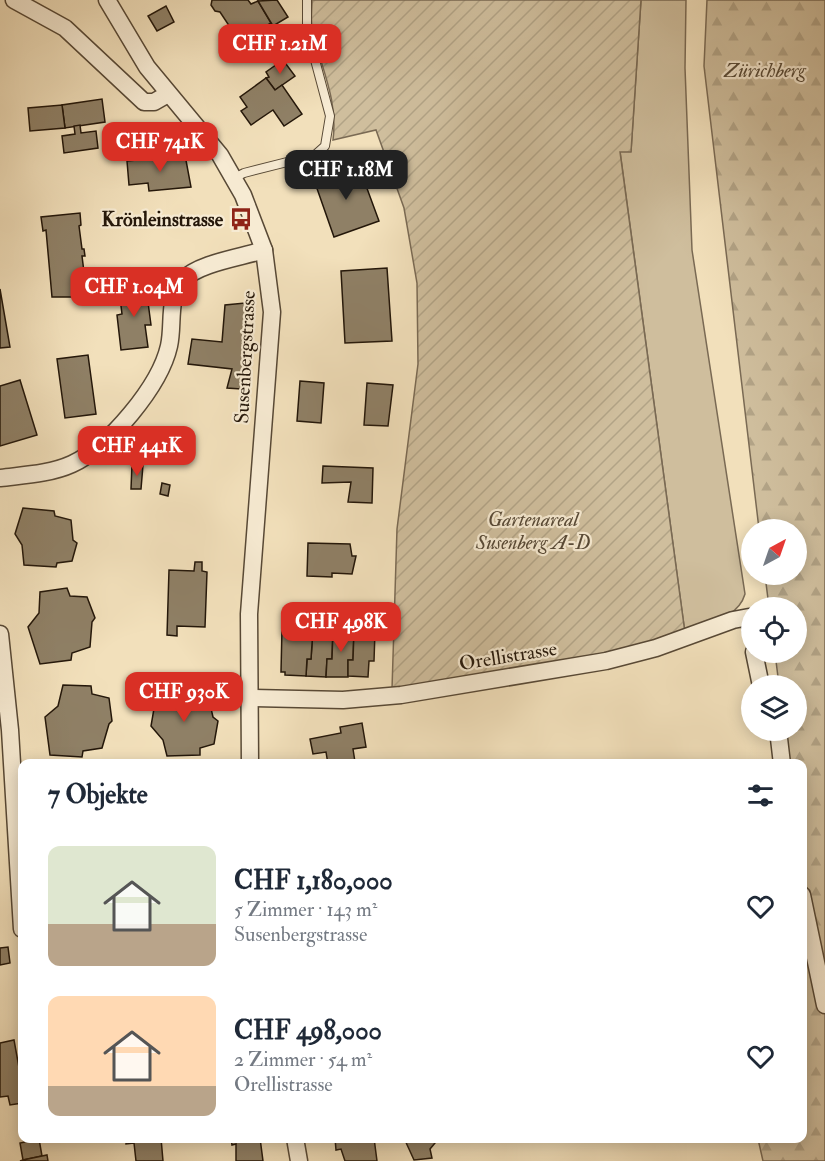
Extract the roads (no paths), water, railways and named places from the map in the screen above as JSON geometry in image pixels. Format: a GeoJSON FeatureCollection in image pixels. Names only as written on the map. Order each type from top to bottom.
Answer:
{"type":"FeatureCollection","features":[{"type":"Feature","properties":{"kind":"street"},"geometry":{"type":"LineString","coordinates":[[14,0],[65,28],[144,102],[154,102],[168,94]]}},
{"type":"Feature","properties":{"kind":"street","name":"Susenbergstrasse"},"geometry":{"type":"LineString","coordinates":[[107,0],[130,42],[168,94],[220,155],[234,178],[264,250],[272,312],[249,614],[250,759]]}},
{"type":"Feature","properties":{"kind":"street"},"geometry":{"type":"LineString","coordinates":[[0,478],[64,467],[95,448],[134,411],[159,375],[171,334],[174,296],[183,280],[198,270],[264,250]]}},
{"type":"Feature","properties":{"kind":"street","name":"Orellistrasse"},"geometry":{"type":"LineString","coordinates":[[250,698],[343,700],[401,695],[606,661],[656,648],[741,618]]}},
{"type":"Feature","properties":{"kind":"street"},"geometry":{"type":"LineString","coordinates":[[0,634],[10,730],[18,863]]}},
{"type":"Feature","properties":{"kind":"street"},"geometry":{"type":"LineString","coordinates":[[779,741],[781,759]]}},
{"type":"Feature","properties":{"kind":"street"},"geometry":{"type":"LineString","coordinates":[[807,919],[825,1005]]}},
{"type":"Feature","properties":{"kind":"street"},"geometry":{"type":"LineString","coordinates":[[296,1143],[299,1161]]}},
{"type":"Feature","properties":{"kind":"lane"},"geometry":{"type":"LineString","coordinates":[[234,178],[244,173],[315,155],[325,146],[330,116],[306,30],[307,0]]}},
{"type":"Feature","properties":{"kind":"place","name":"Krönleinstrasse"},"geometry":{"type":"Point","coordinates":[241,219]}},
{"type":"Feature","properties":{"kind":"park label","name":"Zürichberg"},"geometry":{"type":"Point","coordinates":[765,70]}},
{"type":"Feature","properties":{"kind":"park label","name":"Gartenareal Susenberg A-D"},"geometry":{"type":"Point","coordinates":[533,530]}}]}
